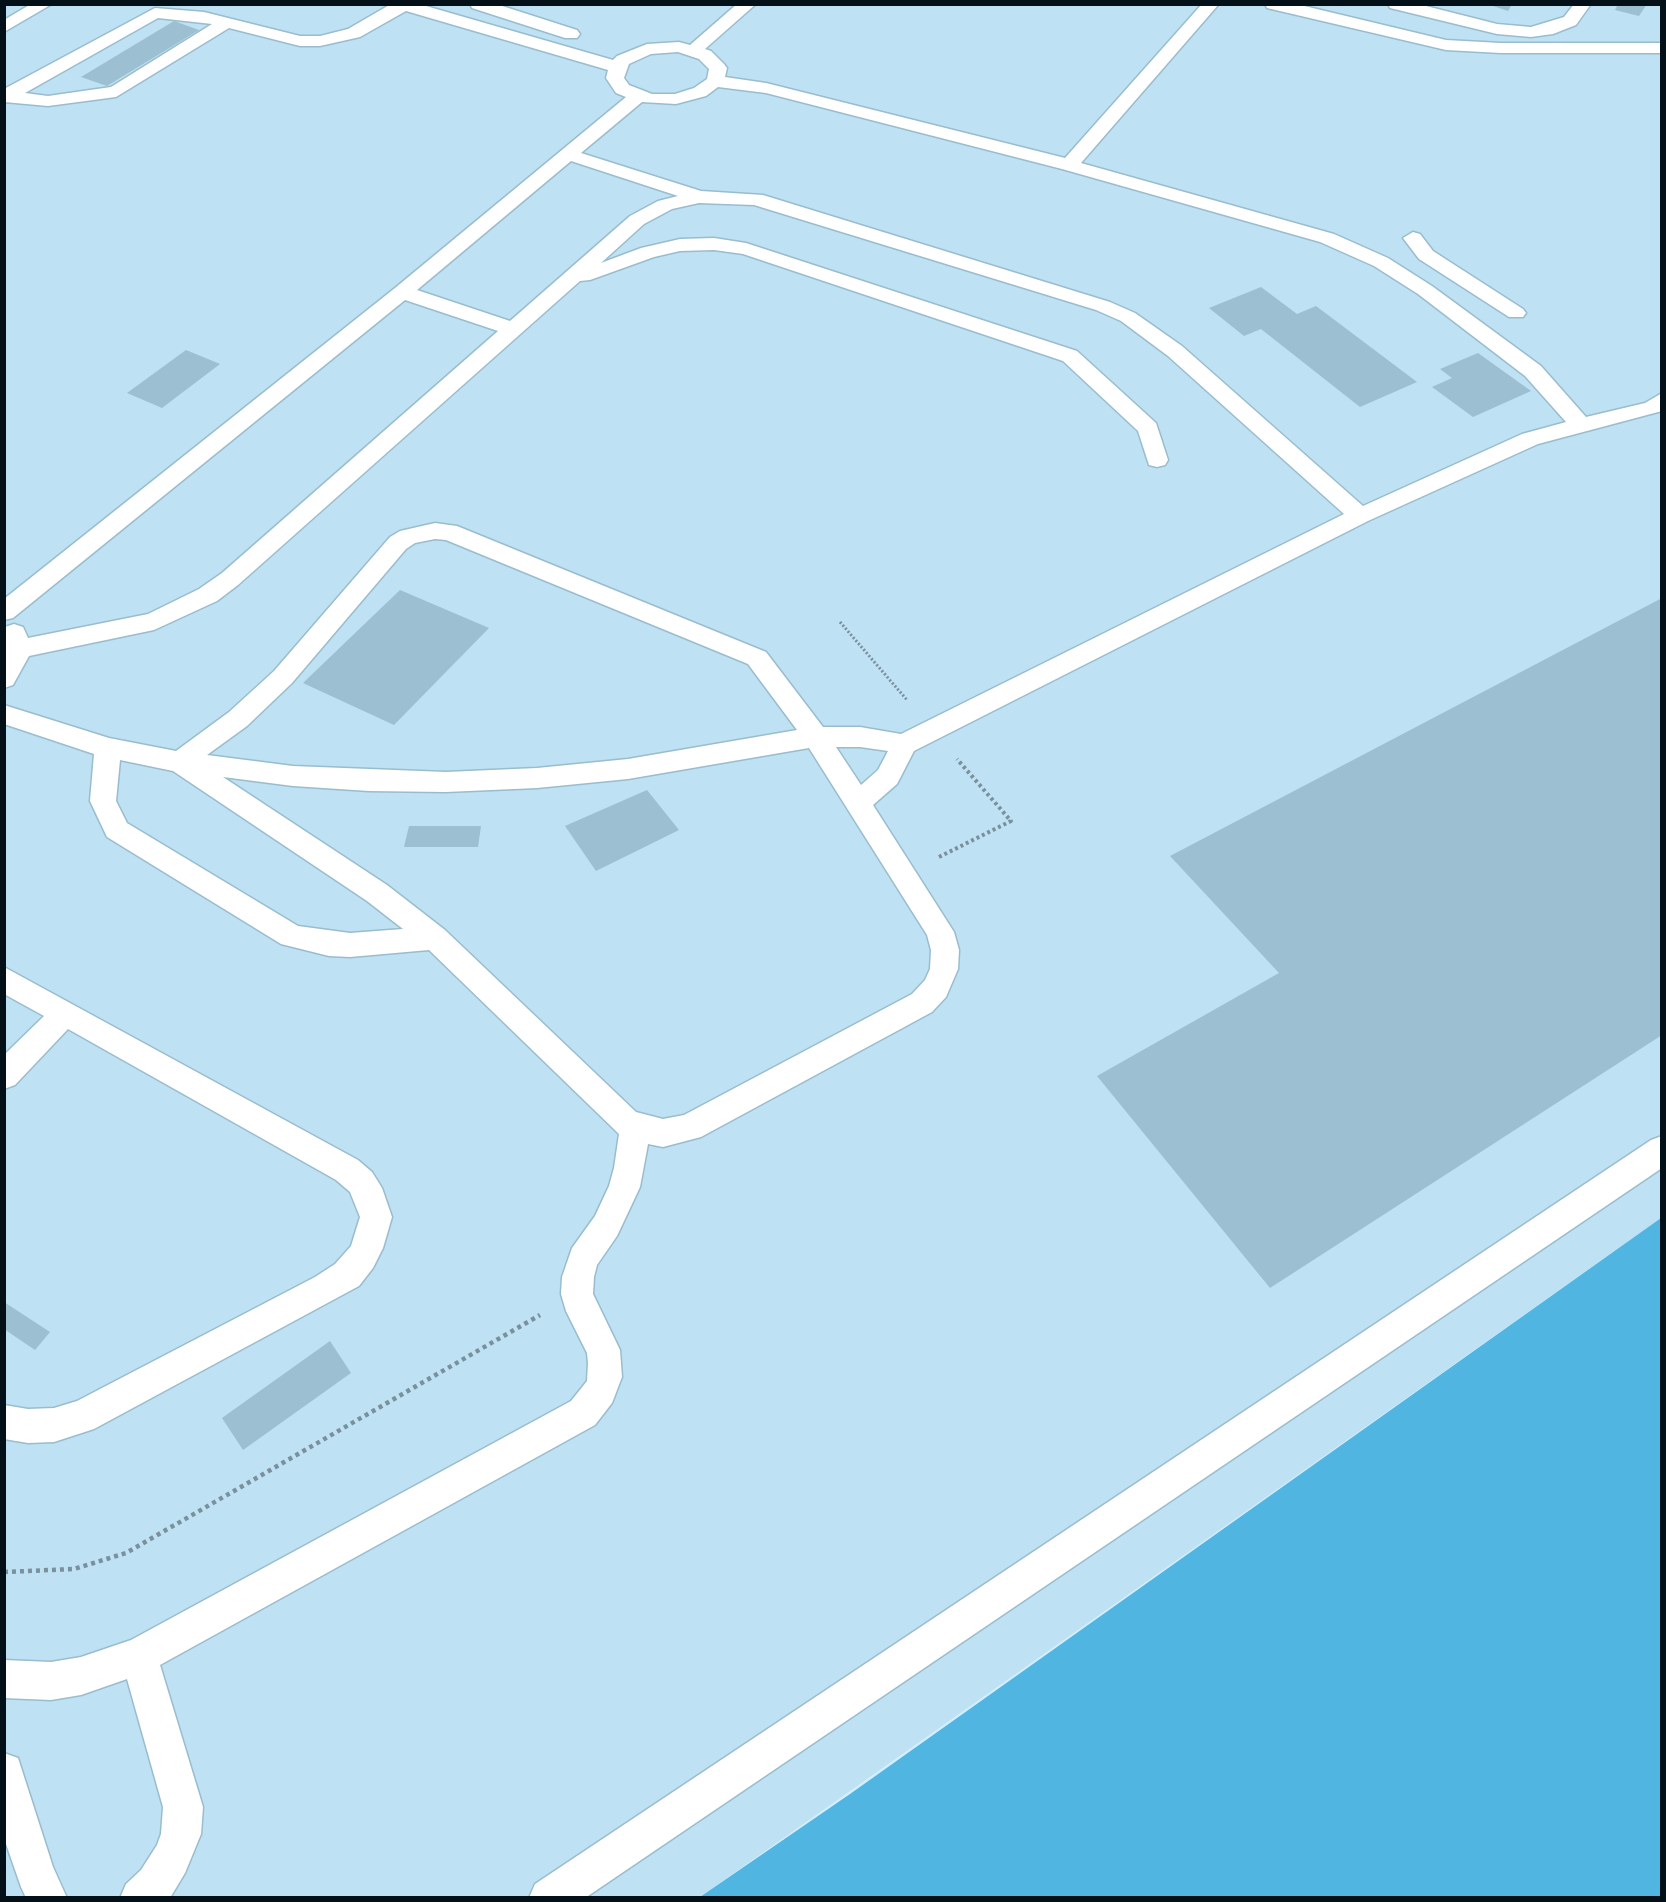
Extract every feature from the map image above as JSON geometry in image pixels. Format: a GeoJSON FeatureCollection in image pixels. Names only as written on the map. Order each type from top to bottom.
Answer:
{"type":"FeatureCollection","features":[{"type":"Feature","properties":{"kind":"lane"},"geometry":{"type":"LineString","coordinates":[[4,27],[44,4]]}},
{"type":"Feature","properties":{"kind":"lane"},"geometry":{"type":"LineString","coordinates":[[478,4],[589,40]]}},
{"type":"Feature","properties":{"kind":"lane"},"geometry":{"type":"LineString","coordinates":[[694,50],[748,4]]}},
{"type":"Feature","properties":{"kind":"lane"},"geometry":{"type":"LineString","coordinates":[[1069,165],[1211,4]]}},
{"type":"Feature","properties":{"kind":"lane"},"geometry":{"type":"LineString","coordinates":[[1273,4],[1446,45],[1502,48],[1662,48]]}},
{"type":"Feature","properties":{"kind":"lane"},"geometry":{"type":"LineString","coordinates":[[1396,4],[1497,29],[1523,32],[1560,26],[1570,21],[1583,4]]}},
{"type":"Feature","properties":{"kind":"lane"},"geometry":{"type":"LineString","coordinates":[[7,97],[155,13],[172,13],[227,22],[300,41],[320,41],[354,33],[401,5],[617,67]]}},
{"type":"Feature","properties":{"kind":"lane"},"geometry":{"type":"LineString","coordinates":[[7,97],[48,101],[116,92],[227,22]]}},
{"type":"Feature","properties":{"kind":"lane"},"geometry":{"type":"LineString","coordinates":[[611,47],[633,54]]}},
{"type":"Feature","properties":{"kind":"lane"},"geometry":{"type":"LineString","coordinates":[[663,47],[694,50],[714,61],[718,75],[715,81],[700,92],[682,98],[663,100],[638,96],[622,89],[615,78],[617,67],[633,54],[663,47]]}},
{"type":"Feature","properties":{"kind":"lane"},"geometry":{"type":"LineString","coordinates":[[715,81],[766,87],[1307,223],[1381,262],[1425,290],[1533,371],[1581,425]]}},
{"type":"Feature","properties":{"kind":"lane"},"geometry":{"type":"LineString","coordinates":[[4,612],[402,292],[638,96]]}},
{"type":"Feature","properties":{"kind":"lane"},"geometry":{"type":"LineString","coordinates":[[567,154],[699,197]]}},
{"type":"Feature","properties":{"kind":"lane"},"geometry":{"type":"LineString","coordinates":[[19,649],[154,621],[208,596],[637,220],[665,205],[699,197],[756,199],[1103,306],[1128,317],[1159,337],[1360,516]]}},
{"type":"Feature","properties":{"kind":"lane"},"geometry":{"type":"LineString","coordinates":[[1413,238],[1426,255],[1516,313]]}},
{"type":"Feature","properties":{"kind":"lane"},"geometry":{"type":"LineString","coordinates":[[566,282],[664,248],[697,244],[730,246],[1070,356],[1148,428],[1157,460]]}},
{"type":"Feature","properties":{"kind":"lane"},"geometry":{"type":"LineString","coordinates":[[402,292],[513,329]]}},
{"type":"Feature","properties":{"kind":"lane"},"geometry":{"type":"LineString","coordinates":[[4,714],[108,748],[180,762],[293,776],[446,782],[537,778],[628,770],[816,737],[860,737],[904,744],[1360,516],[1530,439],[1652,408],[1662,400]]}},
{"type":"Feature","properties":{"kind":"lane"},"geometry":{"type":"LineString","coordinates":[[435,531],[454,534],[757,658],[816,737],[940,932],[945,950],[944,969],[936,988],[922,1003],[690,1127],[663,1133],[635,1128],[625,1122],[435,938],[377,893],[180,762],[238,719],[283,677],[398,543],[408,537],[435,531]]}},
{"type":"Feature","properties":{"kind":"lane"},"geometry":{"type":"LineString","coordinates":[[4,623],[16,637],[19,649],[15,663],[4,680]]}},
{"type":"Feature","properties":{"kind":"lane"},"geometry":{"type":"LineString","coordinates":[[858,803],[888,777],[904,744]]}},
{"type":"Feature","properties":{"kind":"lane"},"geometry":{"type":"LineString","coordinates":[[108,748],[103,801],[117,830],[291,936],[329,944],[350,945],[435,938]]}},
{"type":"Feature","properties":{"kind":"lane"},"geometry":{"type":"LineString","coordinates":[[4,979],[347,1170],[362,1182],[371,1198],[375,1217],[372,1237],[362,1257],[347,1275],[327,1288],[82,1416],[54,1425],[28,1426],[4,1422]]}},
{"type":"Feature","properties":{"kind":"lane"},"geometry":{"type":"LineString","coordinates":[[4,1076],[65,1012]]}},
{"type":"Feature","properties":{"kind":"lane"},"geometry":{"type":"LineString","coordinates":[[4,1679],[51,1681],[81,1676],[139,1656],[583,1413],[600,1390],[605,1377],[605,1363],[603,1350],[582,1311],[578,1294],[578,1277],[584,1259],[606,1226],[624,1187],[630,1168],[635,1128]]}},
{"type":"Feature","properties":{"kind":"lane"},"geometry":{"type":"LineString","coordinates":[[549,1898],[1662,1150]]}},
{"type":"Feature","properties":{"kind":"lane"},"geometry":{"type":"LineString","coordinates":[[139,1656],[183,1807],[181,1834],[171,1859],[155,1884],[140,1898]]}},
{"type":"Feature","properties":{"kind":"lane"},"geometry":{"type":"LineString","coordinates":[[4,1772],[35,1873],[47,1898]]}},
{"type":"Feature","properties":{"kind":"path"},"geometry":{"type":"LineString","coordinates":[[903,875],[1011,822]]}},
{"type":"Feature","properties":{"kind":"path"},"geometry":{"type":"LineString","coordinates":[[4,1572],[74,1569],[126,1553],[578,1294]]}},
{"type":"Feature","properties":{"kind":"shaded area"},"geometry":{"type":"Polygon","coordinates":[[[5,5],[1661,5],[1661,1218],[700,1897],[5,1898],[5,5]]]}},
{"type":"Feature","properties":{"kind":"water"},"geometry":{"type":"Polygon","coordinates":[[[1661,1218],[1661,1897],[700,1897],[850,1794],[1661,1218]]]}},
{"type":"Feature","properties":{"kind":"building"},"geometry":{"type":"Polygon","coordinates":[[[1487,4],[1512,4],[1508,11],[1487,4]]]}},
{"type":"Feature","properties":{"kind":"building"},"geometry":{"type":"Polygon","coordinates":[[[1618,4],[1647,4],[1639,16],[1615,10],[1618,4]]]}},
{"type":"Feature","properties":{"kind":"building"},"geometry":{"type":"Polygon","coordinates":[[[174,21],[199,30],[107,86],[81,77],[174,21]]]}},
{"type":"Feature","properties":{"kind":"building"},"geometry":{"type":"Polygon","coordinates":[[[1261,287],[1297,314],[1316,306],[1417,382],[1360,407],[1261,329],[1244,336],[1209,308],[1261,287]]]}},
{"type":"Feature","properties":{"kind":"building"},"geometry":{"type":"Polygon","coordinates":[[[186,350],[220,364],[162,408],[127,393],[186,350]]]}},
{"type":"Feature","properties":{"kind":"building"},"geometry":{"type":"Polygon","coordinates":[[[1478,353],[1531,391],[1473,417],[1432,387],[1452,378],[1440,369],[1478,353]]]}},
{"type":"Feature","properties":{"kind":"building"},"geometry":{"type":"Polygon","coordinates":[[[400,590],[489,628],[394,725],[303,683],[400,590]]]}},
{"type":"Feature","properties":{"kind":"building"},"geometry":{"type":"Polygon","coordinates":[[[1662,598],[1662,1035],[1270,1288],[1097,1076],[1279,973],[1170,856],[1662,598]]]}},
{"type":"Feature","properties":{"kind":"building"},"geometry":{"type":"Polygon","coordinates":[[[647,790],[679,830],[596,871],[565,826],[647,790]]]}},
{"type":"Feature","properties":{"kind":"building"},"geometry":{"type":"Polygon","coordinates":[[[409,826],[481,826],[478,847],[404,847],[409,826]]]}},
{"type":"Feature","properties":{"kind":"building"},"geometry":{"type":"Polygon","coordinates":[[[4,1302],[50,1332],[35,1350],[4,1329],[4,1302]]]}},
{"type":"Feature","properties":{"kind":"building"},"geometry":{"type":"Polygon","coordinates":[[[330,1341],[351,1373],[243,1450],[222,1418],[330,1341]]]}}]}
